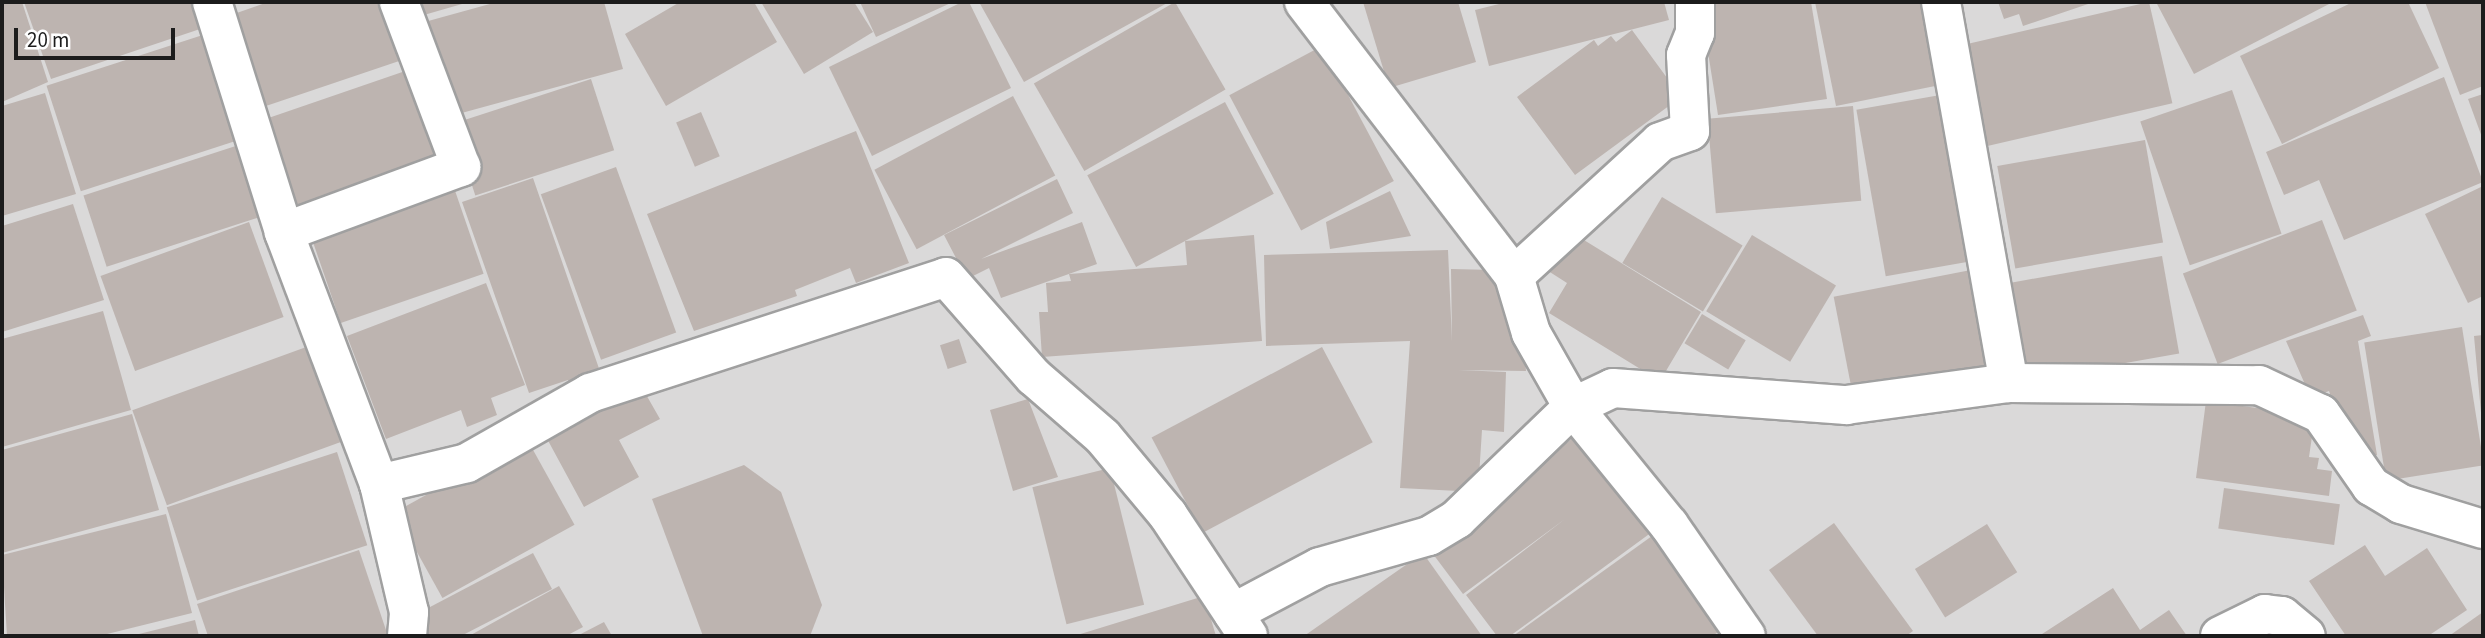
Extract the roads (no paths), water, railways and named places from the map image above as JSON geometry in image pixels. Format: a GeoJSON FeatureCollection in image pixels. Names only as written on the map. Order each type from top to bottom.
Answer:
{"type":"FeatureCollection","features":[{"type":"Feature","properties":{"kind":"street"},"geometry":{"type":"LineString","coordinates":[[284,232],[461,167],[399,2]]}},
{"type":"Feature","properties":{"kind":"street"},"geometry":{"type":"LineString","coordinates":[[1304,2],[1514,276],[1531,333],[1573,407],[1669,525],[1746,636]]}},
{"type":"Feature","properties":{"kind":"street"},"geometry":{"type":"LineString","coordinates":[[1514,276],[1660,142],[1690,131],[1686,55],[1695,33],[1695,2]]}},
{"type":"Feature","properties":{"kind":"street"},"geometry":{"type":"LineString","coordinates":[[1941,2],[2010,383]]}},
{"type":"Feature","properties":{"kind":"street"},"geometry":{"type":"LineString","coordinates":[[216,3],[284,232],[379,484],[409,612],[407,636]]}},
{"type":"Feature","properties":{"kind":"street"},"geometry":{"type":"LineString","coordinates":[[379,484],[478,458],[590,393],[946,277],[1034,377],[1103,437],[1168,515],[1241,625],[1320,568],[1429,536],[1457,519],[1573,407],[1613,388],[1846,405],[2010,383],[2259,385],[2321,414],[2371,486],[2401,504],[2483,529]]}},
{"type":"Feature","properties":{"kind":"street"},"geometry":{"type":"LineString","coordinates":[[2220,636],[2265,614],[2282,616],[2306,636]]}}]}
